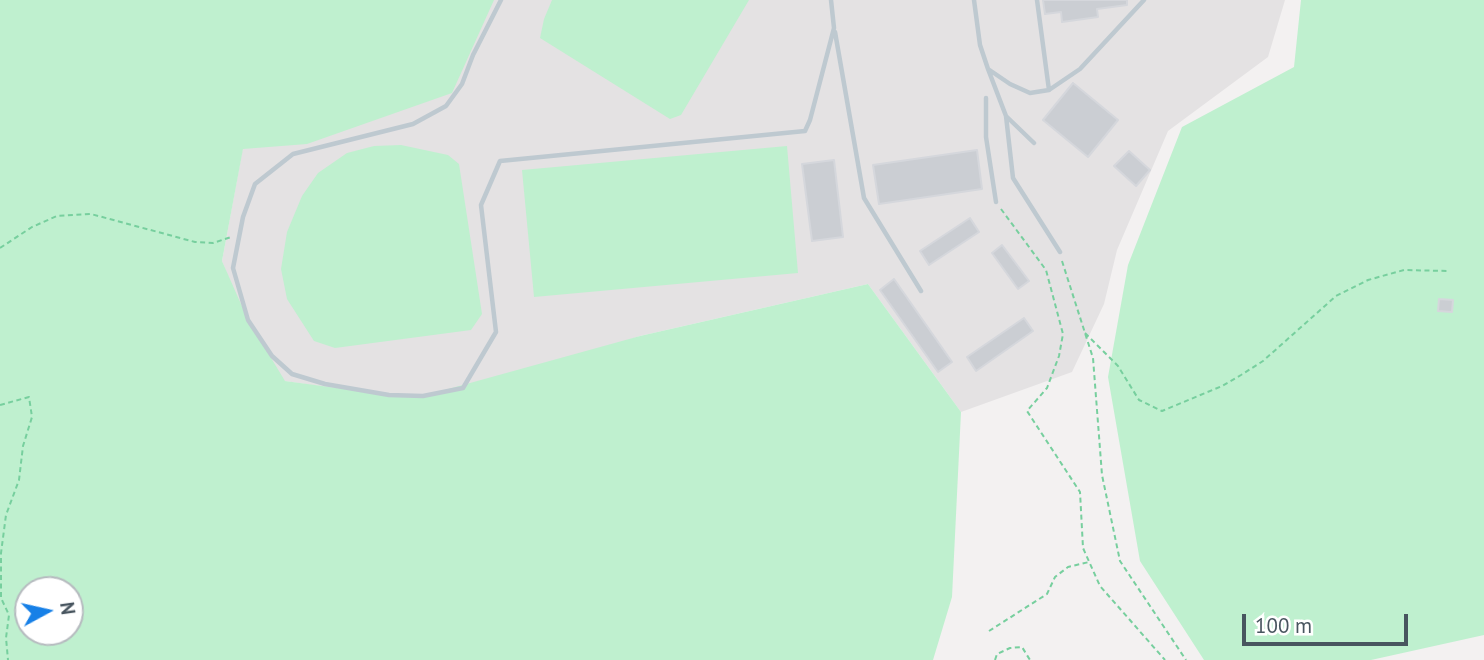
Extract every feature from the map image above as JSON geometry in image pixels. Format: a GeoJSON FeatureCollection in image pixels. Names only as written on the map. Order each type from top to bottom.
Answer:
{"type":"FeatureCollection","features":[{"type":"Feature","properties":{"kind":"lane"},"geometry":{"type":"LineString","coordinates":[[501,0],[473,55],[462,84],[446,106],[413,124],[293,155],[255,184],[243,217],[233,268],[248,320],[272,356],[292,374],[325,384],[389,395],[423,396],[463,388],[496,332],[481,205],[500,162],[805,131],[834,28]]}},
{"type":"Feature","properties":{"kind":"lane"},"geometry":{"type":"LineString","coordinates":[[831,0],[864,198],[921,291]]}},
{"type":"Feature","properties":{"kind":"lane"},"geometry":{"type":"LineString","coordinates":[[974,0],[980,45],[996,96],[1006,116],[1034,143]]}},
{"type":"Feature","properties":{"kind":"lane"},"geometry":{"type":"LineString","coordinates":[[1037,0],[1049,90]]}},
{"type":"Feature","properties":{"kind":"lane"},"geometry":{"type":"LineString","coordinates":[[988,69],[1010,84],[1030,93],[1049,90],[1080,69],[1144,0]]}},
{"type":"Feature","properties":{"kind":"lane"},"geometry":{"type":"LineString","coordinates":[[986,98],[986,137],[996,202]]}},
{"type":"Feature","properties":{"kind":"lane"},"geometry":{"type":"LineString","coordinates":[[1006,116],[1013,178],[1059,252]]}},
{"type":"Feature","properties":{"kind":"path"},"geometry":{"type":"LineString","coordinates":[[996,202],[1046,270],[1063,334],[1059,356],[1047,388],[1027,411],[1080,492],[1083,548],[1100,586],[1165,660]]}},
{"type":"Feature","properties":{"kind":"path"},"geometry":{"type":"LineString","coordinates":[[0,248],[57,216],[90,214],[195,242],[213,243],[240,233]]}},
{"type":"Feature","properties":{"kind":"path"},"geometry":{"type":"LineString","coordinates":[[1059,252],[1093,358],[1102,475],[1120,561],[1186,660]]}},
{"type":"Feature","properties":{"kind":"path"},"geometry":{"type":"LineString","coordinates":[[1085,334],[1118,366],[1139,400],[1162,411],[1222,386],[1241,375],[1272,354],[1336,296],[1368,280],[1404,270],[1447,271]]}},
{"type":"Feature","properties":{"kind":"path"},"geometry":{"type":"LineString","coordinates":[[0,405],[29,397],[32,417],[23,446],[19,480],[6,515],[1,553],[1,598],[9,615],[6,638],[8,660]]}},
{"type":"Feature","properties":{"kind":"path"},"geometry":{"type":"LineString","coordinates":[[989,631],[1047,594],[1055,577],[1068,567],[1090,562]]}},
{"type":"Feature","properties":{"kind":"path"},"geometry":{"type":"LineString","coordinates":[[995,660],[997,654],[1010,648],[1022,647],[1030,660]]}},
{"type":"Feature","properties":{"kind":"shaded area"},"geometry":{"type":"Polygon","coordinates":[[[329,0],[1285,0],[1268,57],[1168,131],[1117,250],[1104,304],[1072,372],[961,412],[868,284],[640,336],[438,404],[285,381],[265,371],[222,261],[245,136],[329,0]]]}},
{"type":"Feature","properties":{"kind":"green space"},"geometry":{"type":"Polygon","coordinates":[[[0,0],[494,0],[452,93],[307,144],[243,149],[222,261],[248,320],[285,381],[389,395],[423,396],[640,336],[868,284],[961,412],[952,597],[933,660],[0,660],[0,0]]]}},
{"type":"Feature","properties":{"kind":"green space"},"geometry":{"type":"Polygon","coordinates":[[[552,0],[749,0],[681,115],[670,119],[540,38],[552,0]]]}},
{"type":"Feature","properties":{"kind":"green space"},"geometry":{"type":"Polygon","coordinates":[[[1301,0],[1484,0],[1484,635],[1371,660],[1204,660],[1140,561],[1108,377],[1128,265],[1182,127],[1294,67],[1301,0]]]}},
{"type":"Feature","properties":{"kind":"green space"},"geometry":{"type":"Polygon","coordinates":[[[401,145],[448,155],[459,164],[482,314],[471,330],[335,348],[314,341],[287,299],[281,269],[287,232],[302,196],[318,173],[347,153],[374,146],[401,145]]]}},
{"type":"Feature","properties":{"kind":"green space"},"geometry":{"type":"Polygon","coordinates":[[[787,146],[798,273],[534,297],[522,170],[787,146]]]}},
{"type":"Feature","properties":{"kind":"building"},"geometry":{"type":"Polygon","coordinates":[[[1043,0],[1127,0],[1127,5],[1097,9],[1098,17],[1062,22],[1061,12],[1045,14],[1043,0]]]}},
{"type":"Feature","properties":{"kind":"building"},"geometry":{"type":"Polygon","coordinates":[[[1073,83],[1118,120],[1088,157],[1043,120],[1073,83]]]}},
{"type":"Feature","properties":{"kind":"building"},"geometry":{"type":"Polygon","coordinates":[[[977,150],[982,189],[879,204],[873,165],[977,150]]]}},
{"type":"Feature","properties":{"kind":"building"},"geometry":{"type":"Polygon","coordinates":[[[1129,151],[1150,170],[1136,186],[1114,166],[1129,151]]]}},
{"type":"Feature","properties":{"kind":"building"},"geometry":{"type":"Polygon","coordinates":[[[834,160],[843,237],[812,241],[802,164],[834,160]]]}},
{"type":"Feature","properties":{"kind":"building"},"geometry":{"type":"Polygon","coordinates":[[[970,218],[979,232],[929,265],[920,251],[970,218]]]}},
{"type":"Feature","properties":{"kind":"building"},"geometry":{"type":"Polygon","coordinates":[[[1002,245],[1029,281],[1018,289],[992,253],[1002,245]]]}},
{"type":"Feature","properties":{"kind":"building"},"geometry":{"type":"Polygon","coordinates":[[[894,279],[952,362],[938,372],[880,290],[894,279]]]}},
{"type":"Feature","properties":{"kind":"building"},"geometry":{"type":"Polygon","coordinates":[[[1439,299],[1453,300],[1452,312],[1438,311],[1439,299]]]}},
{"type":"Feature","properties":{"kind":"building"},"geometry":{"type":"Polygon","coordinates":[[[1024,318],[1033,331],[976,371],[967,357],[1024,318]]]}}]}
